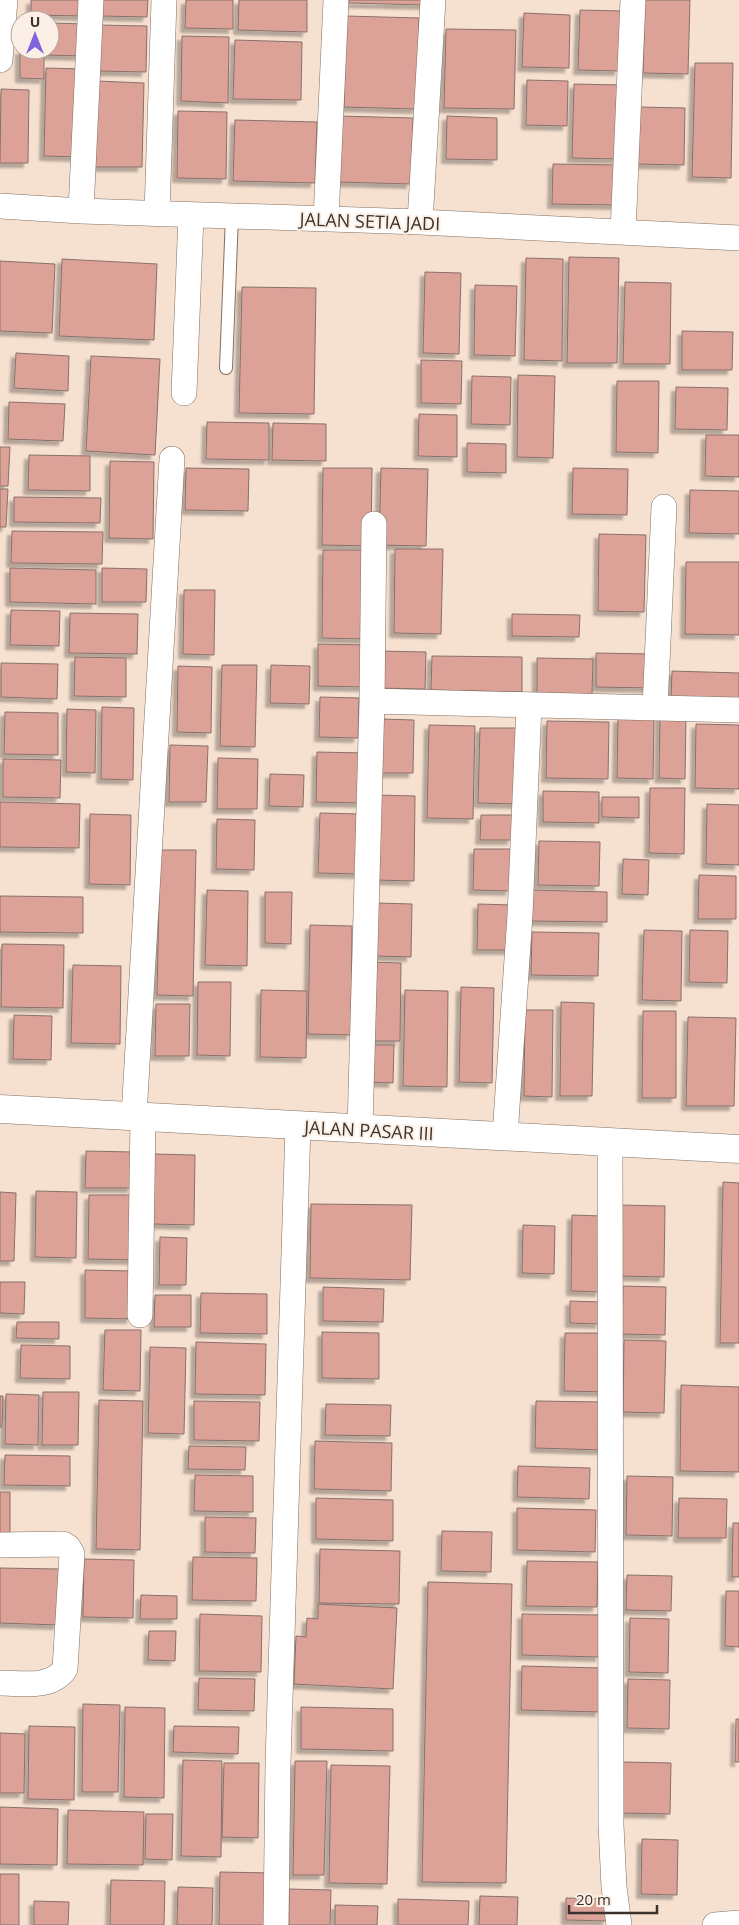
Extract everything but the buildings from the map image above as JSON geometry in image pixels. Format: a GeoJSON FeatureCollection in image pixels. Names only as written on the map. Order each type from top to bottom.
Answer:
{"type":"FeatureCollection","features":[{"type":"Feature","properties":{"kind":"street"},"geometry":{"type":"LineString","coordinates":[[0,60],[5,0]]}},
{"type":"Feature","properties":{"kind":"street"},"geometry":{"type":"LineString","coordinates":[[81,211],[91,0]]}},
{"type":"Feature","properties":{"kind":"street"},"geometry":{"type":"LineString","coordinates":[[157,213],[164,0]]}},
{"type":"Feature","properties":{"kind":"street"},"geometry":{"type":"LineString","coordinates":[[326,219],[336,0]]}},
{"type":"Feature","properties":{"kind":"street"},"geometry":{"type":"LineString","coordinates":[[420,222],[433,0]]}},
{"type":"Feature","properties":{"kind":"street"},"geometry":{"type":"LineString","coordinates":[[623,232],[632,0]]}},
{"type":"Feature","properties":{"kind":"street","name":"JALAN SETIA JADI"},"geometry":{"type":"LineString","coordinates":[[0,206],[81,211],[420,222],[739,238]]}},
{"type":"Feature","properties":{"kind":"street"},"geometry":{"type":"LineString","coordinates":[[184,393],[191,215]]}},
{"type":"Feature","properties":{"kind":"street"},"geometry":{"type":"LineString","coordinates":[[140,1315],[138,1116],[172,459]]}},
{"type":"Feature","properties":{"kind":"street"},"geometry":{"type":"LineString","coordinates":[[655,708],[664,507]]}},
{"type":"Feature","properties":{"kind":"street"},"geometry":{"type":"LineString","coordinates":[[360,1128],[372,701],[374,524]]}},
{"type":"Feature","properties":{"kind":"street"},"geometry":{"type":"LineString","coordinates":[[372,701],[739,710]]}},
{"type":"Feature","properties":{"kind":"street"},"geometry":{"type":"LineString","coordinates":[[505,1136],[520,914],[529,704]]}},
{"type":"Feature","properties":{"kind":"street","name":"JALAN PASAR III"},"geometry":{"type":"LineString","coordinates":[[0,1109],[739,1150]]}},
{"type":"Feature","properties":{"kind":"street"},"geometry":{"type":"LineString","coordinates":[[276,1925],[278,1753],[298,1126]]}},
{"type":"Feature","properties":{"kind":"street"},"geometry":{"type":"LineString","coordinates":[[610,1142],[611,1816],[614,1886],[619,1925]]}},
{"type":"Feature","properties":{"kind":"street"},"geometry":{"type":"LineString","coordinates":[[0,1545],[63,1544],[68,1547],[72,1554],[65,1669],[58,1678],[51,1682],[0,1683]]}},
{"type":"Feature","properties":{"kind":"street"},"geometry":{"type":"LineString","coordinates":[[715,1925],[739,1923]]}},
{"type":"Feature","properties":{"kind":"lane"},"geometry":{"type":"LineString","coordinates":[[226,368],[232,216]]}}]}
